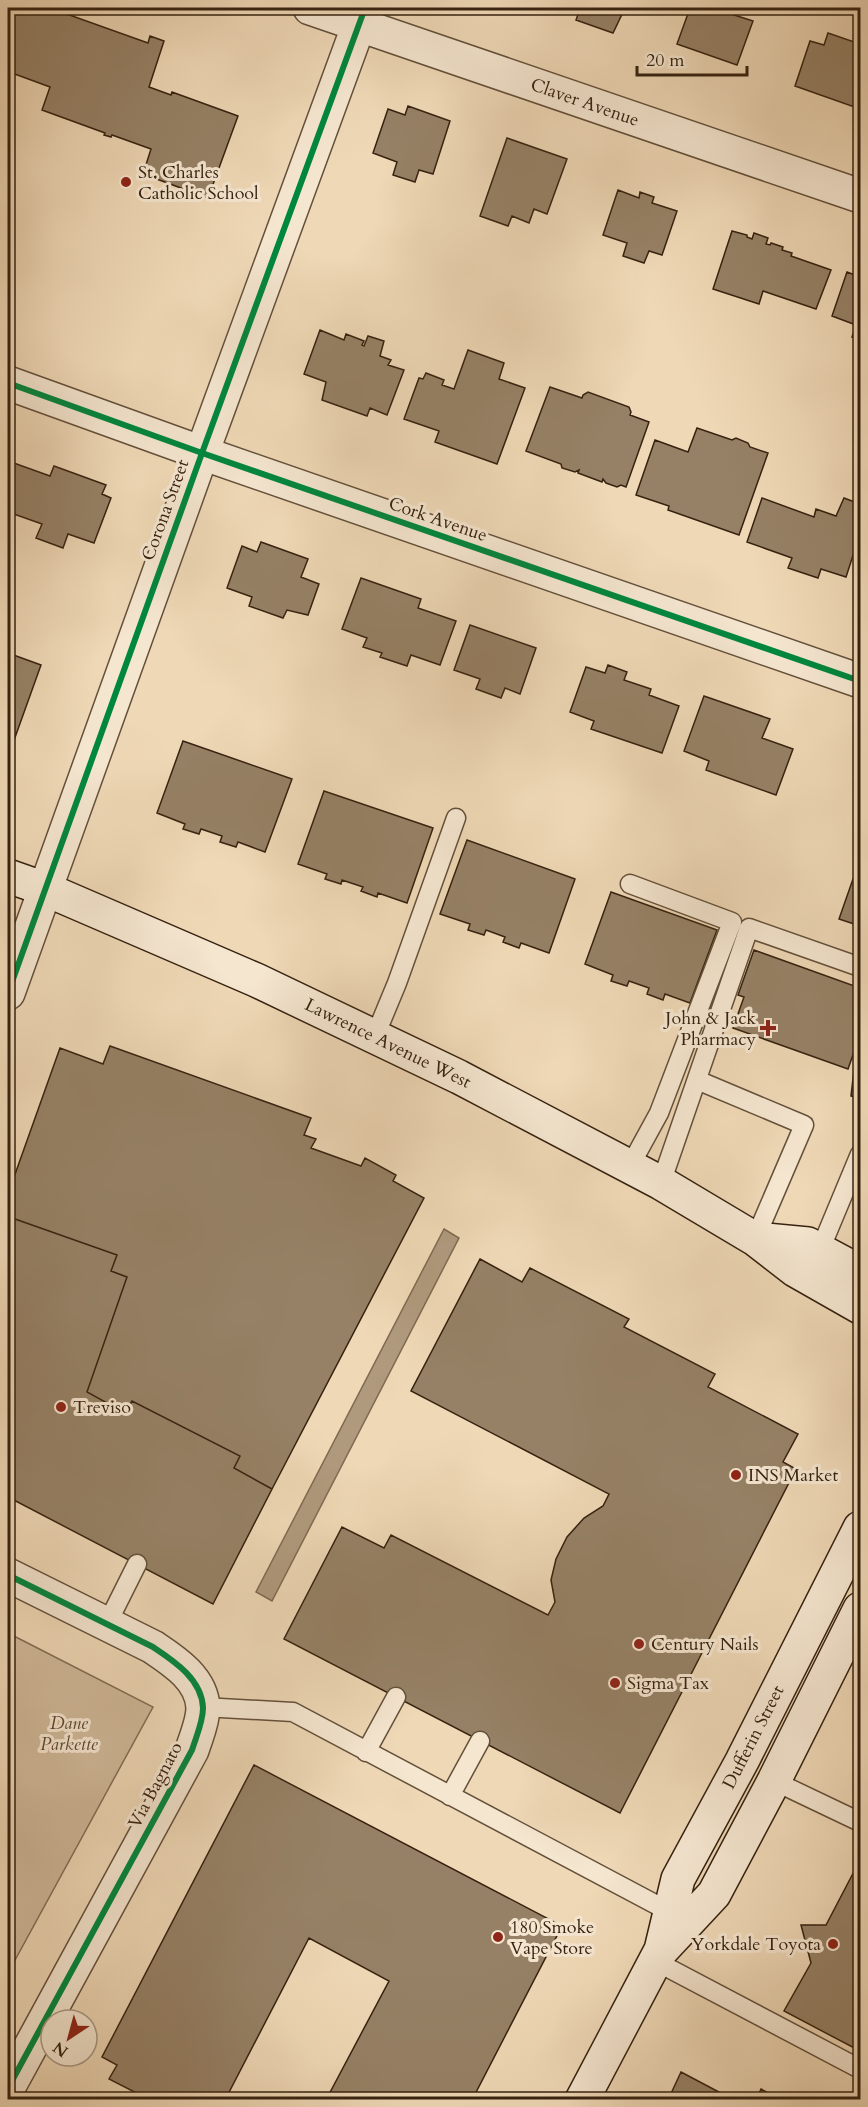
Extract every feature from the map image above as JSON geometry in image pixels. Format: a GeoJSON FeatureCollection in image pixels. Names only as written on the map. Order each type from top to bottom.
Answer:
{"type":"FeatureCollection","features":[{"type":"Feature","properties":{"kind":"street","name":"Claver Avenue"},"geometry":{"type":"LineString","coordinates":[[310,8],[362,16],[861,196]]}},
{"type":"Feature","properties":{"kind":"street","name":"Corona Street"},"geometry":{"type":"LineString","coordinates":[[45,889],[201,453],[362,16]]}},
{"type":"Feature","properties":{"kind":"street","name":"Cork Avenue"},"geometry":{"type":"LineString","coordinates":[[8,383],[201,453],[861,681]]}},
{"type":"Feature","properties":{"kind":"street","name":"Lawrence Avenue West"},"geometry":{"type":"LineString","coordinates":[[8,876],[45,889],[256,980],[459,1077],[661,1183],[755,1239],[795,1270],[861,1307]]}},
{"type":"Feature","properties":{"kind":"street"},"geometry":{"type":"LineString","coordinates":[[8,993],[45,889]]}},
{"type":"Feature","properties":{"kind":"street","name":"Lawrence Avenue West"},"geometry":{"type":"LineString","coordinates":[[755,1239],[808,1244],[861,1272]]}},
{"type":"Feature","properties":{"kind":"street","name":"Dufferin Street"},"geometry":{"type":"LineString","coordinates":[[582,2100],[658,1957],[678,1879],[742,1761],[861,1528]]}},
{"type":"Feature","properties":{"kind":"street"},"geometry":{"type":"LineString","coordinates":[[8,1575],[153,1647],[171,1659],[189,1675],[198,1689],[203,1707]]}},
{"type":"Feature","properties":{"kind":"street","name":"Dufferin Street"},"geometry":{"type":"LineString","coordinates":[[658,1957],[714,1894],[856,1627]]}},
{"type":"Feature","properties":{"kind":"street","name":"Via Bagnato"},"geometry":{"type":"LineString","coordinates":[[8,2088],[192,1750],[203,1707]]}},
{"type":"Feature","properties":{"kind":"lane"},"geometry":{"type":"LineString","coordinates":[[375,1036],[397,983],[456,818]]}},
{"type":"Feature","properties":{"kind":"lane"},"geometry":{"type":"LineString","coordinates":[[630,884],[732,922],[659,1113],[630,1166]]}},
{"type":"Feature","properties":{"kind":"lane"},"geometry":{"type":"LineString","coordinates":[[661,1183],[749,928],[861,967]]}},
{"type":"Feature","properties":{"kind":"lane"},"geometry":{"type":"LineString","coordinates":[[697,1080],[804,1125],[755,1239]]}},
{"type":"Feature","properties":{"kind":"lane"},"geometry":{"type":"LineString","coordinates":[[820,1250],[861,1154]]}},
{"type":"Feature","properties":{"kind":"lane"},"geometry":{"type":"LineString","coordinates":[[107,1624],[137,1564]]}},
{"type":"Feature","properties":{"kind":"lane"},"geometry":{"type":"LineString","coordinates":[[366,1752],[396,1697]]}},
{"type":"Feature","properties":{"kind":"lane"},"geometry":{"type":"LineString","coordinates":[[203,1707],[292,1712],[670,1912]]}},
{"type":"Feature","properties":{"kind":"lane"},"geometry":{"type":"LineString","coordinates":[[450,1796],[480,1741]]}},
{"type":"Feature","properties":{"kind":"lane"},"geometry":{"type":"LineString","coordinates":[[774,1781],[861,1822]]}},
{"type":"Feature","properties":{"kind":"lane"},"geometry":{"type":"LineString","coordinates":[[658,1957],[861,2069]]}},
{"type":"Feature","properties":{"kind":"green space","name":"Dane Parkette"},"geometry":{"type":"Polygon","coordinates":[[[8,1633],[153,1707],[8,1973],[8,1633]]]}},
{"type":"Feature","properties":{"kind":"shaded area"},"geometry":{"type":"Polygon","coordinates":[[[444,1229],[459,1238],[272,1601],[256,1592],[444,1229]]]}},
{"type":"Feature","properties":{"kind":"building","name":"St. Charles Catholic School"},"geometry":{"type":"Polygon","coordinates":[[[8,8],[50,8],[148,43],[150,36],[164,41],[149,87],[171,95],[172,92],[238,116],[208,198],[143,174],[151,149],[112,135],[111,137],[104,135],[105,133],[42,110],[50,87],[12,73],[8,85],[8,8]]]}},
{"type":"Feature","properties":{"kind":"building"},"geometry":{"type":"Polygon","coordinates":[[[576,8],[625,8],[613,33],[576,20],[580,9],[576,8]]]}},
{"type":"Feature","properties":{"kind":"building"},"geometry":{"type":"Polygon","coordinates":[[[690,8],[730,8],[728,13],[753,21],[737,65],[677,44],[690,8]]]}},
{"type":"Feature","properties":{"kind":"building"},"geometry":{"type":"Polygon","coordinates":[[[828,33],[860,44],[860,109],[795,86],[810,41],[824,45],[828,33]]]}},
{"type":"Feature","properties":{"kind":"building"},"geometry":{"type":"Polygon","coordinates":[[[408,106],[450,121],[433,174],[419,170],[415,182],[393,175],[397,162],[373,153],[388,109],[405,115],[408,106]]]}},
{"type":"Feature","properties":{"kind":"building"},"geometry":{"type":"Polygon","coordinates":[[[507,138],[567,159],[547,214],[534,209],[529,223],[512,216],[508,226],[480,216],[507,138]]]}},
{"type":"Feature","properties":{"kind":"building"},"geometry":{"type":"Polygon","coordinates":[[[618,190],[639,198],[640,192],[654,197],[652,203],[677,211],[662,255],[649,251],[644,263],[623,256],[627,243],[603,235],[618,190]]]}},
{"type":"Feature","properties":{"kind":"building"},"geometry":{"type":"Polygon","coordinates":[[[732,231],[747,235],[752,239],[754,233],[768,238],[766,244],[771,243],[783,247],[782,250],[792,253],[791,256],[831,270],[816,309],[763,291],[759,304],[713,289],[732,231]]]}},
{"type":"Feature","properties":{"kind":"building"},"geometry":{"type":"Polygon","coordinates":[[[847,272],[860,277],[860,340],[852,337],[856,325],[832,316],[847,272]]]}},
{"type":"Feature","properties":{"kind":"building"},"geometry":{"type":"Polygon","coordinates":[[[320,330],[344,340],[346,334],[364,341],[362,345],[364,346],[368,336],[384,341],[380,356],[391,360],[388,365],[404,370],[387,415],[370,408],[367,416],[322,400],[326,382],[304,374],[320,330]]]}},
{"type":"Feature","properties":{"kind":"building"},"geometry":{"type":"Polygon","coordinates":[[[468,350],[504,363],[499,379],[525,388],[497,464],[435,442],[439,431],[404,419],[419,378],[423,379],[426,373],[444,380],[442,385],[454,389],[468,350]]]}},
{"type":"Feature","properties":{"kind":"building"},"geometry":{"type":"Polygon","coordinates":[[[550,387],[582,398],[588,392],[629,407],[630,415],[649,422],[626,487],[621,485],[617,487],[606,483],[603,479],[602,482],[578,473],[579,470],[575,472],[562,468],[561,464],[526,451],[550,387]]]}},
{"type":"Feature","properties":{"kind":"building"},"geometry":{"type":"Polygon","coordinates":[[[697,428],[732,440],[736,438],[748,443],[750,447],[768,453],[739,535],[668,510],[669,506],[636,495],[655,440],[688,452],[697,428]]]}},
{"type":"Feature","properties":{"kind":"building"},"geometry":{"type":"Polygon","coordinates":[[[11,462],[50,476],[54,466],[106,485],[102,494],[111,498],[94,543],[68,534],[63,548],[36,538],[42,524],[8,512],[8,472],[11,462]]]}},
{"type":"Feature","properties":{"kind":"building"},"geometry":{"type":"Polygon","coordinates":[[[762,498],[814,517],[816,509],[836,516],[844,498],[860,504],[860,534],[846,577],[821,569],[818,578],[788,568],[792,558],[747,542],[762,498]]]}},
{"type":"Feature","properties":{"kind":"building"},"geometry":{"type":"Polygon","coordinates":[[[261,542],[308,559],[301,577],[319,584],[308,615],[287,610],[283,618],[249,606],[252,597],[227,588],[242,546],[257,552],[261,542]]]}},
{"type":"Feature","properties":{"kind":"building"},"geometry":{"type":"Polygon","coordinates":[[[361,578],[421,599],[418,608],[456,621],[440,665],[411,655],[407,666],[380,657],[382,653],[363,647],[367,638],[342,629],[361,578]]]}},
{"type":"Feature","properties":{"kind":"building"},"geometry":{"type":"Polygon","coordinates":[[[470,625],[536,648],[520,694],[505,688],[501,698],[476,689],[480,679],[454,670],[470,625]]]}},
{"type":"Feature","properties":{"kind":"building"},"geometry":{"type":"Polygon","coordinates":[[[8,653],[41,665],[8,757],[8,653]]]}},
{"type":"Feature","properties":{"kind":"building"},"geometry":{"type":"Polygon","coordinates":[[[608,665],[627,672],[624,680],[651,689],[649,695],[679,706],[662,753],[591,729],[594,721],[570,712],[586,667],[605,673],[608,665]]]}},
{"type":"Feature","properties":{"kind":"building"},"geometry":{"type":"Polygon","coordinates":[[[704,696],[770,719],[762,738],[793,749],[776,795],[706,770],[709,761],[684,751],[704,696]]]}},
{"type":"Feature","properties":{"kind":"building"},"geometry":{"type":"Polygon","coordinates":[[[183,741],[292,779],[265,852],[238,842],[236,847],[220,842],[222,836],[201,829],[199,834],[183,829],[185,824],[157,813],[183,741]]]}},
{"type":"Feature","properties":{"kind":"building"},"geometry":{"type":"Polygon","coordinates":[[[324,791],[433,828],[407,903],[378,893],[377,897],[361,891],[363,887],[342,880],[341,884],[325,879],[327,874],[298,864],[324,791]]]}},
{"type":"Feature","properties":{"kind":"building"},"geometry":{"type":"Polygon","coordinates":[[[467,840],[575,879],[549,953],[521,943],[519,948],[503,942],[505,937],[486,930],[484,935],[468,930],[470,924],[440,914],[467,840]]]}},
{"type":"Feature","properties":{"kind":"building"},"geometry":{"type":"Polygon","coordinates":[[[860,859],[860,926],[839,919],[860,859]]]}},
{"type":"Feature","properties":{"kind":"building"},"geometry":{"type":"Polygon","coordinates":[[[611,892],[717,930],[690,1003],[665,994],[663,1000],[647,994],[649,988],[629,981],[627,986],[611,981],[613,975],[585,964],[611,892]]]}},
{"type":"Feature","properties":{"kind":"building"},"geometry":{"type":"Polygon","coordinates":[[[754,950],[860,988],[860,1035],[848,1069],[733,1028],[744,997],[738,995],[754,950]]]}},
{"type":"Feature","properties":{"kind":"building"},"geometry":{"type":"Polygon","coordinates":[[[110,1046],[311,1118],[304,1135],[316,1139],[311,1148],[361,1166],[365,1158],[396,1175],[393,1181],[424,1198],[272,1489],[234,1468],[240,1456],[132,1401],[125,1413],[87,1392],[127,1277],[111,1271],[117,1255],[15,1219],[10,1232],[8,1231],[8,1194],[60,1048],[103,1064],[110,1046]]]}},
{"type":"Feature","properties":{"kind":"building"},"geometry":{"type":"Polygon","coordinates":[[[855,1061],[860,1063],[860,1099],[851,1096],[855,1061]]]}},
{"type":"Feature","properties":{"kind":"building","name":"Treviso"},"geometry":{"type":"Polygon","coordinates":[[[15,1219],[117,1255],[111,1271],[127,1277],[87,1392],[125,1413],[132,1401],[240,1456],[234,1468],[272,1489],[213,1604],[8,1497],[8,1231],[10,1232],[15,1219]]]}},
{"type":"Feature","properties":{"kind":"building"},"geometry":{"type":"Polygon","coordinates":[[[480,1259],[522,1282],[530,1268],[629,1319],[624,1327],[715,1374],[708,1387],[798,1434],[783,1462],[796,1469],[620,1813],[284,1639],[342,1527],[384,1548],[391,1535],[548,1615],[555,1602],[551,1580],[556,1559],[567,1537],[584,1518],[603,1506],[609,1494],[411,1391],[480,1259]]]}},
{"type":"Feature","properties":{"kind":"building"},"geometry":{"type":"Polygon","coordinates":[[[254,1765],[562,1926],[472,2100],[326,2100],[389,1981],[309,1938],[225,2100],[150,2100],[109,2079],[117,2065],[102,2057],[254,1765]]]}},
{"type":"Feature","properties":{"kind":"building","name":"Yorkdale Toyota"},"geometry":{"type":"Polygon","coordinates":[[[860,1860],[860,2051],[784,2011],[811,1963],[801,1925],[826,1925],[860,1860]]]}},
{"type":"Feature","properties":{"kind":"building"},"geometry":{"type":"Polygon","coordinates":[[[681,2072],[734,2100],[668,2100],[681,2072]]]}},
{"type":"Feature","properties":{"kind":"building"},"geometry":{"type":"Polygon","coordinates":[[[761,2089],[781,2100],[756,2100],[761,2089]]]}},
{"type":"Feature","properties":{"kind":"cycle path"},"geometry":{"type":"LineString","coordinates":[[8,993],[365,8]]}},
{"type":"Feature","properties":{"kind":"cycle path"},"geometry":{"type":"LineString","coordinates":[[8,383],[202,453],[860,681]]}},
{"type":"Feature","properties":{"kind":"cycle path"},"geometry":{"type":"LineString","coordinates":[[8,1575],[161,1652],[186,1672],[198,1688],[203,1708],[201,1724],[192,1750],[8,2088]]}},
{"type":"Feature","properties":{"kind":"place","name":"St. Charles Catholic School"},"geometry":{"type":"Point","coordinates":[126,182]}},
{"type":"Feature","properties":{"kind":"place","name":"John & Jack Pharmacy"},"geometry":{"type":"Point","coordinates":[768,1028]}},
{"type":"Feature","properties":{"kind":"place","name":"Treviso"},"geometry":{"type":"Point","coordinates":[61,1407]}},
{"type":"Feature","properties":{"kind":"place","name":"INS Market"},"geometry":{"type":"Point","coordinates":[736,1475]}},
{"type":"Feature","properties":{"kind":"place","name":"Century Nails"},"geometry":{"type":"Point","coordinates":[639,1644]}},
{"type":"Feature","properties":{"kind":"place","name":"Sigma Tax"},"geometry":{"type":"Point","coordinates":[615,1683]}},
{"type":"Feature","properties":{"kind":"place","name":"180 Smoke Vape Store"},"geometry":{"type":"Point","coordinates":[498,1937]}},
{"type":"Feature","properties":{"kind":"place","name":"Yorkdale Toyota"},"geometry":{"type":"Point","coordinates":[833,1944]}}]}
